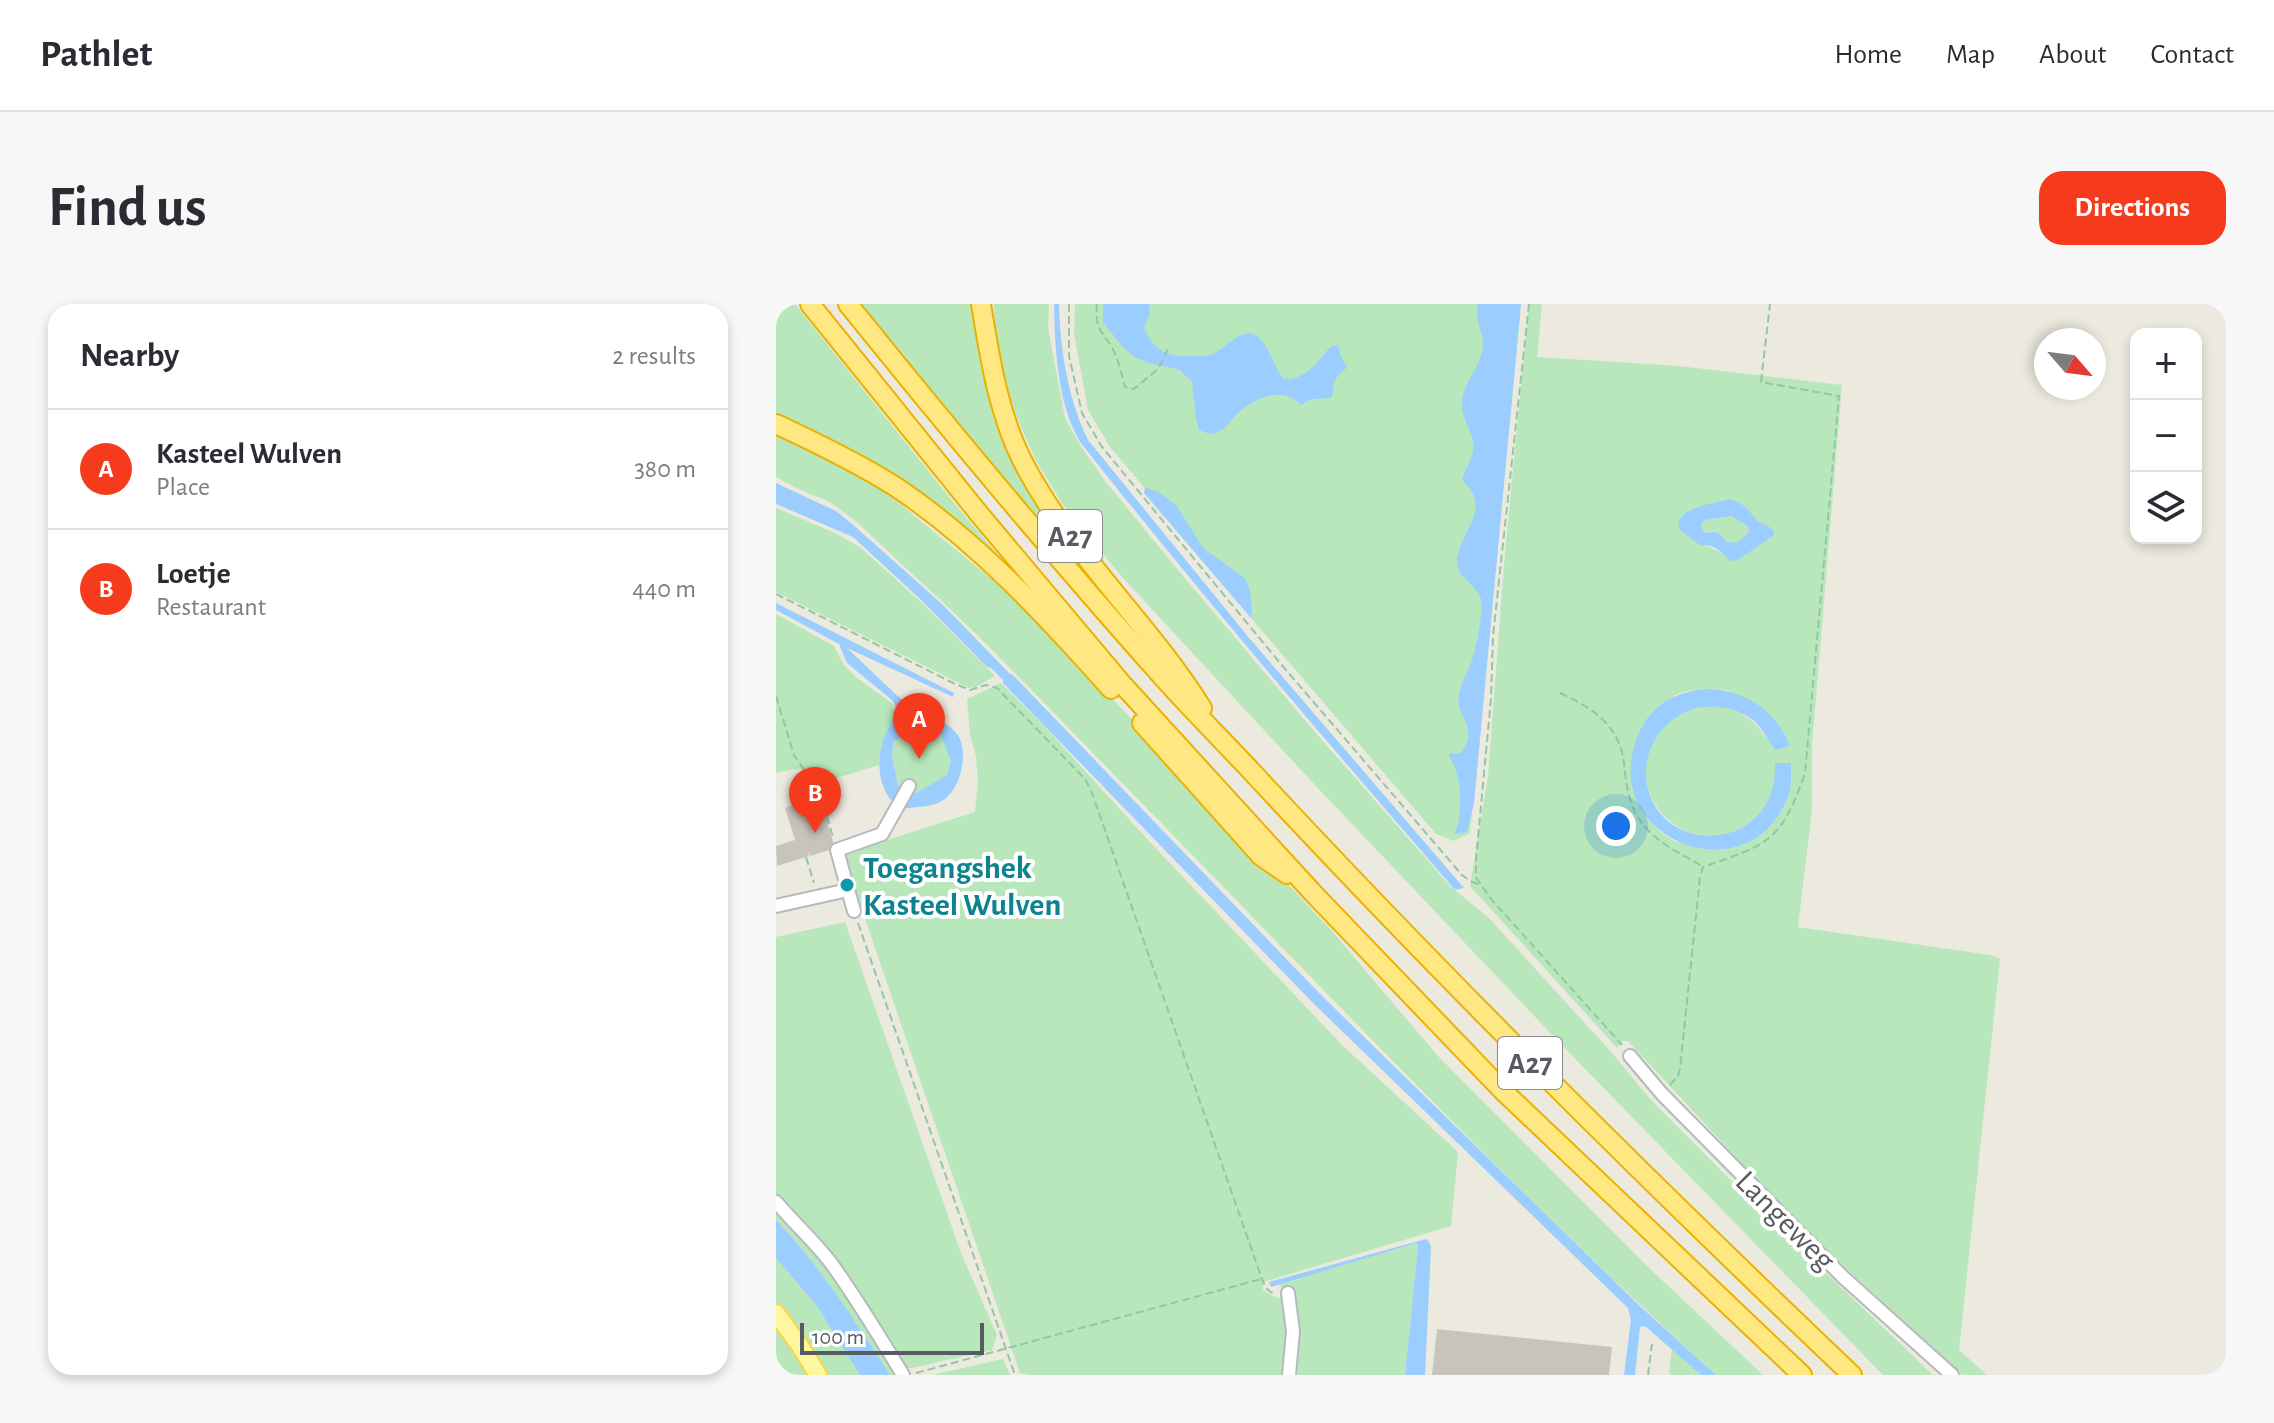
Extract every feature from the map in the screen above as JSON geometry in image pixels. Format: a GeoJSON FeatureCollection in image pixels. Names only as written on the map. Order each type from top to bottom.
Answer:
{"type":"FeatureCollection","features":[{"type":"Feature","properties":{"kind":"highway","name":"A27"},"geometry":{"type":"LineString","coordinates":[[810,304],[980,515],[1123,685],[1312,892],[1502,1090],[1802,1375]]}},
{"type":"Feature","properties":{"kind":"highway","name":"A27"},"geometry":{"type":"LineString","coordinates":[[848,304],[1006,497],[1170,686],[1369,898],[1529,1062],[1852,1375]]}},
{"type":"Feature","properties":{"kind":"highway","name":"A27"},"geometry":{"type":"LineString","coordinates":[[981,304],[997,391],[1023,462],[1062,526],[1183,677],[1220,737]]}},
{"type":"Feature","properties":{"kind":"highway","name":"A27"},"geometry":{"type":"LineString","coordinates":[[776,424],[828,448],[895,487],[936,516],[985,558],[1020,589],[1065,637],[1261,856],[1312,892]]}},
{"type":"Feature","properties":{"kind":"main road"},"geometry":{"type":"LineString","coordinates":[[776,1313],[818,1375]]}},
{"type":"Feature","properties":{"kind":"street"},"geometry":{"type":"LineString","coordinates":[[854,911],[837,850],[882,834],[909,786]]}},
{"type":"Feature","properties":{"kind":"street"},"geometry":{"type":"LineString","coordinates":[[776,906],[848,890]]}},
{"type":"Feature","properties":{"kind":"street","name":"Langeweg"},"geometry":{"type":"LineString","coordinates":[[1630,1056],[1662,1094],[1843,1277],[1952,1375]]}},
{"type":"Feature","properties":{"kind":"street"},"geometry":{"type":"LineString","coordinates":[[776,1202],[831,1263],[905,1375]]}},
{"type":"Feature","properties":{"kind":"street"},"geometry":{"type":"LineString","coordinates":[[1288,1293],[1293,1331],[1289,1375]]}},
{"type":"Feature","properties":{"kind":"path"},"geometry":{"type":"LineString","coordinates":[[1069,304],[1069,356],[1082,413],[1102,447],[1280,663],[1462,875],[1480,884]]}},
{"type":"Feature","properties":{"kind":"path"},"geometry":{"type":"LineString","coordinates":[[1097,304],[1095,320],[1115,353],[1125,387],[1134,389],[1158,369],[1168,349]]}},
{"type":"Feature","properties":{"kind":"path"},"geometry":{"type":"LineString","coordinates":[[1529,304],[1493,636],[1491,699],[1476,878],[1630,1056]]}},
{"type":"Feature","properties":{"kind":"path"},"geometry":{"type":"LineString","coordinates":[[1560,693],[1587,706],[1618,737],[1629,796],[1636,813],[1664,846],[1703,867],[1756,848],[1787,819],[1805,773],[1839,396],[1761,382],[1770,304]]}},
{"type":"Feature","properties":{"kind":"path"},"geometry":{"type":"LineString","coordinates":[[776,594],[953,683],[970,690],[986,685],[997,688],[1085,779],[1262,1279],[1273,1293],[1288,1293]]}},
{"type":"Feature","properties":{"kind":"path"},"geometry":{"type":"LineString","coordinates":[[776,696],[794,755],[820,794],[837,850]]}},
{"type":"Feature","properties":{"kind":"path"},"geometry":{"type":"LineString","coordinates":[[806,857],[819,897]]}},
{"type":"Feature","properties":{"kind":"path"},"geometry":{"type":"LineString","coordinates":[[1678,1076],[1703,867]]}},
{"type":"Feature","properties":{"kind":"path"},"geometry":{"type":"LineString","coordinates":[[854,911],[1015,1375]]}},
{"type":"Feature","properties":{"kind":"path"},"geometry":{"type":"LineString","coordinates":[[905,1375],[1262,1279]]}},
{"type":"Feature","properties":{"kind":"path"},"geometry":{"type":"LineString","coordinates":[[1648,1375],[1652,1344]]}},
{"type":"Feature","properties":{"kind":"green space"},"geometry":{"type":"Polygon","coordinates":[[[776,304],[795,304],[1010,569],[904,481],[833,439],[776,418],[776,304]]]}},
{"type":"Feature","properties":{"kind":"green space"},"geometry":{"type":"Polygon","coordinates":[[[859,304],[971,304],[993,418],[1015,465],[1105,596],[1047,531],[859,304]]]}},
{"type":"Feature","properties":{"kind":"green space"},"geometry":{"type":"Polygon","coordinates":[[[994,304],[1049,304],[1048,328],[1065,418],[1105,481],[1178,570],[1451,887],[1489,918],[1650,1099],[1762,1212],[1933,1375],[1883,1375],[1558,1041],[1123,578],[1063,505],[1035,459],[1002,371],[996,343],[994,304]]]}},
{"type":"Feature","properties":{"kind":"green space"},"geometry":{"type":"Polygon","coordinates":[[[1075,304],[1521,304],[1470,833],[1454,841],[1436,834],[1110,447],[1088,410],[1074,334],[1075,304]]]}},
{"type":"Feature","properties":{"kind":"green space"},"geometry":{"type":"Polygon","coordinates":[[[1529,304],[1542,304],[1537,357],[1679,366],[1842,385],[1812,745],[1812,809],[1798,927],[2000,959],[1959,1350],[1987,1375],[1962,1375],[1823,1247],[1628,1041],[1623,1041],[1617,1048],[1470,886],[1488,776],[1505,552],[1529,304]],[[1728,499],[1689,510],[1687,533],[1738,560],[1773,535],[1745,507],[1728,499]],[[1713,689],[1680,693],[1660,706],[1648,720],[1634,752],[1634,788],[1640,806],[1657,828],[1669,838],[1685,844],[1765,828],[1776,819],[1787,800],[1776,763],[1773,788],[1762,811],[1750,823],[1725,834],[1700,835],[1679,827],[1661,812],[1650,793],[1646,770],[1651,747],[1667,724],[1678,716],[1700,708],[1724,707],[1752,721],[1774,749],[1789,746],[1728,691],[1713,689]]]}},
{"type":"Feature","properties":{"kind":"green space"},"geometry":{"type":"Polygon","coordinates":[[[776,436],[825,455],[893,498],[1018,601],[1331,930],[1437,1055],[1647,1266],[1763,1375],[1716,1375],[1640,1305],[1419,1088],[965,624],[850,517],[826,500],[776,477],[776,436]]]}},
{"type":"Feature","properties":{"kind":"green space"},"geometry":{"type":"Polygon","coordinates":[[[776,508],[860,547],[995,676],[969,688],[776,592],[776,508]]]}},
{"type":"Feature","properties":{"kind":"green space"},"geometry":{"type":"Polygon","coordinates":[[[1732,516],[1739,518],[1749,532],[1737,543],[1726,541],[1717,532],[1704,533],[1701,525],[1705,520],[1732,516]]]}},
{"type":"Feature","properties":{"kind":"green space"},"geometry":{"type":"Polygon","coordinates":[[[776,614],[834,646],[844,665],[857,678],[892,703],[896,716],[884,739],[879,765],[827,781],[809,769],[776,773],[776,614]]]}},
{"type":"Feature","properties":{"kind":"green space"},"geometry":{"type":"Polygon","coordinates":[[[1001,683],[1342,1045],[1458,1152],[1451,1226],[1263,1282],[1263,1290],[1283,1298],[1288,1332],[1283,1375],[1020,1373],[843,854],[975,812],[978,781],[967,699],[1001,683]]]}},
{"type":"Feature","properties":{"kind":"green space"},"geometry":{"type":"Polygon","coordinates":[[[934,730],[941,734],[952,761],[947,775],[916,793],[898,785],[892,756],[894,741],[913,733],[934,730]]]}},
{"type":"Feature","properties":{"kind":"green space"},"geometry":{"type":"Polygon","coordinates":[[[845,922],[961,1253],[997,1335],[992,1350],[906,1368],[831,1254],[776,1194],[776,937],[845,922]]]}},
{"type":"Feature","properties":{"kind":"green space"},"geometry":{"type":"Polygon","coordinates":[[[776,1207],[822,1259],[899,1375],[889,1375],[822,1275],[776,1220],[776,1207]]]}},
{"type":"Feature","properties":{"kind":"green space"},"geometry":{"type":"Polygon","coordinates":[[[1415,1243],[1418,1247],[1405,1375],[1294,1375],[1298,1342],[1294,1299],[1292,1288],[1282,1290],[1280,1284],[1415,1243]]]}},
{"type":"Feature","properties":{"kind":"green space"},"geometry":{"type":"Polygon","coordinates":[[[776,1258],[817,1306],[860,1375],[823,1375],[776,1303],[776,1258]]]}},
{"type":"Feature","properties":{"kind":"green space"},"geometry":{"type":"Polygon","coordinates":[[[776,1327],[808,1375],[776,1375],[776,1327]]]}},
{"type":"Feature","properties":{"kind":"green space"},"geometry":{"type":"Polygon","coordinates":[[[1672,1349],[1701,1375],[1669,1375],[1672,1349]]]}},
{"type":"Feature","properties":{"kind":"green space"},"geometry":{"type":"Polygon","coordinates":[[[1003,1359],[1010,1375],[932,1375],[1003,1359]]]}},
{"type":"Feature","properties":{"kind":"water"},"geometry":{"type":"Polygon","coordinates":[[[1054,304],[1059,304],[1063,356],[1070,391],[1088,440],[1250,639],[1464,888],[1455,890],[1407,835],[1218,612],[1080,442],[1062,393],[1054,304]]]}},
{"type":"Feature","properties":{"kind":"water"},"geometry":{"type":"Polygon","coordinates":[[[1103,304],[1149,304],[1150,313],[1144,328],[1156,346],[1173,355],[1210,355],[1240,336],[1251,333],[1266,347],[1284,379],[1305,373],[1331,346],[1338,345],[1347,367],[1337,377],[1331,398],[1311,399],[1301,405],[1285,396],[1268,396],[1244,408],[1221,431],[1206,433],[1199,430],[1192,382],[1180,370],[1133,356],[1103,322],[1103,304]]]}},
{"type":"Feature","properties":{"kind":"water"},"geometry":{"type":"Polygon","coordinates":[[[1478,304],[1521,304],[1474,803],[1467,832],[1455,834],[1460,794],[1457,774],[1449,756],[1450,753],[1462,752],[1467,742],[1468,728],[1458,702],[1461,685],[1474,655],[1481,611],[1478,593],[1457,565],[1460,547],[1475,509],[1471,490],[1462,480],[1473,445],[1462,403],[1483,346],[1478,304]]]}},
{"type":"Feature","properties":{"kind":"water"},"geometry":{"type":"Polygon","coordinates":[[[776,483],[836,511],[943,605],[1322,996],[1642,1308],[1716,1375],[1701,1375],[1645,1326],[1640,1327],[1635,1375],[1624,1375],[1631,1320],[1628,1308],[1314,1004],[1003,680],[919,598],[853,537],[776,504],[776,483]]]}},
{"type":"Feature","properties":{"kind":"water"},"geometry":{"type":"Polygon","coordinates":[[[1145,487],[1176,505],[1203,548],[1245,578],[1250,591],[1251,618],[1144,493],[1145,487]]]}},
{"type":"Feature","properties":{"kind":"water"},"geometry":{"type":"Polygon","coordinates":[[[1728,499],[1742,504],[1759,522],[1774,531],[1774,535],[1738,560],[1731,561],[1717,549],[1700,545],[1681,531],[1678,523],[1687,512],[1728,499]],[[1732,516],[1705,520],[1701,525],[1704,533],[1717,532],[1726,541],[1737,543],[1749,532],[1748,527],[1732,516]]]}},
{"type":"Feature","properties":{"kind":"water"},"geometry":{"type":"Polygon","coordinates":[[[776,603],[954,693],[953,697],[847,648],[915,711],[948,725],[957,734],[963,761],[958,782],[946,798],[934,804],[902,809],[891,800],[882,782],[880,758],[882,742],[895,714],[893,701],[847,663],[839,644],[776,610],[776,603]],[[933,730],[913,733],[894,741],[892,756],[898,785],[916,793],[947,775],[951,761],[941,734],[933,730]]]}},
{"type":"Feature","properties":{"kind":"water"},"geometry":{"type":"Polygon","coordinates":[[[1712,689],[1738,695],[1760,706],[1777,723],[1790,746],[1775,750],[1754,721],[1730,709],[1705,707],[1681,714],[1657,736],[1647,764],[1646,776],[1653,803],[1669,822],[1691,833],[1714,836],[1738,830],[1757,816],[1771,794],[1775,763],[1791,763],[1791,777],[1787,799],[1767,829],[1740,846],[1709,849],[1679,842],[1654,824],[1636,799],[1631,767],[1641,729],[1654,711],[1680,694],[1712,689]]]}},
{"type":"Feature","properties":{"kind":"water"},"geometry":{"type":"Polygon","coordinates":[[[776,1220],[822,1275],[890,1375],[860,1375],[817,1306],[776,1258],[776,1220]]]}},
{"type":"Feature","properties":{"kind":"water"},"geometry":{"type":"Polygon","coordinates":[[[1426,1239],[1431,1247],[1425,1375],[1405,1375],[1416,1243],[1271,1287],[1269,1282],[1426,1239]]]}},
{"type":"Feature","properties":{"kind":"building"},"geometry":{"type":"Polygon","coordinates":[[[819,795],[835,848],[811,856],[808,852],[809,856],[777,866],[776,846],[795,840],[785,808],[819,795]]]}},
{"type":"Feature","properties":{"kind":"building"},"geometry":{"type":"Polygon","coordinates":[[[1437,1329],[1612,1347],[1609,1375],[1432,1375],[1437,1329]]]}},
{"type":"Feature","properties":{"kind":"place","name":"Kasteel Wulven"},"geometry":{"type":"Point","coordinates":[919,759]}},
{"type":"Feature","properties":{"kind":"place","name":"Loetje"},"geometry":{"type":"Point","coordinates":[815,833]}},
{"type":"Feature","properties":{"kind":"place","name":"Toegangshek Kasteel Wulven"},"geometry":{"type":"Point","coordinates":[847,885]}}]}
